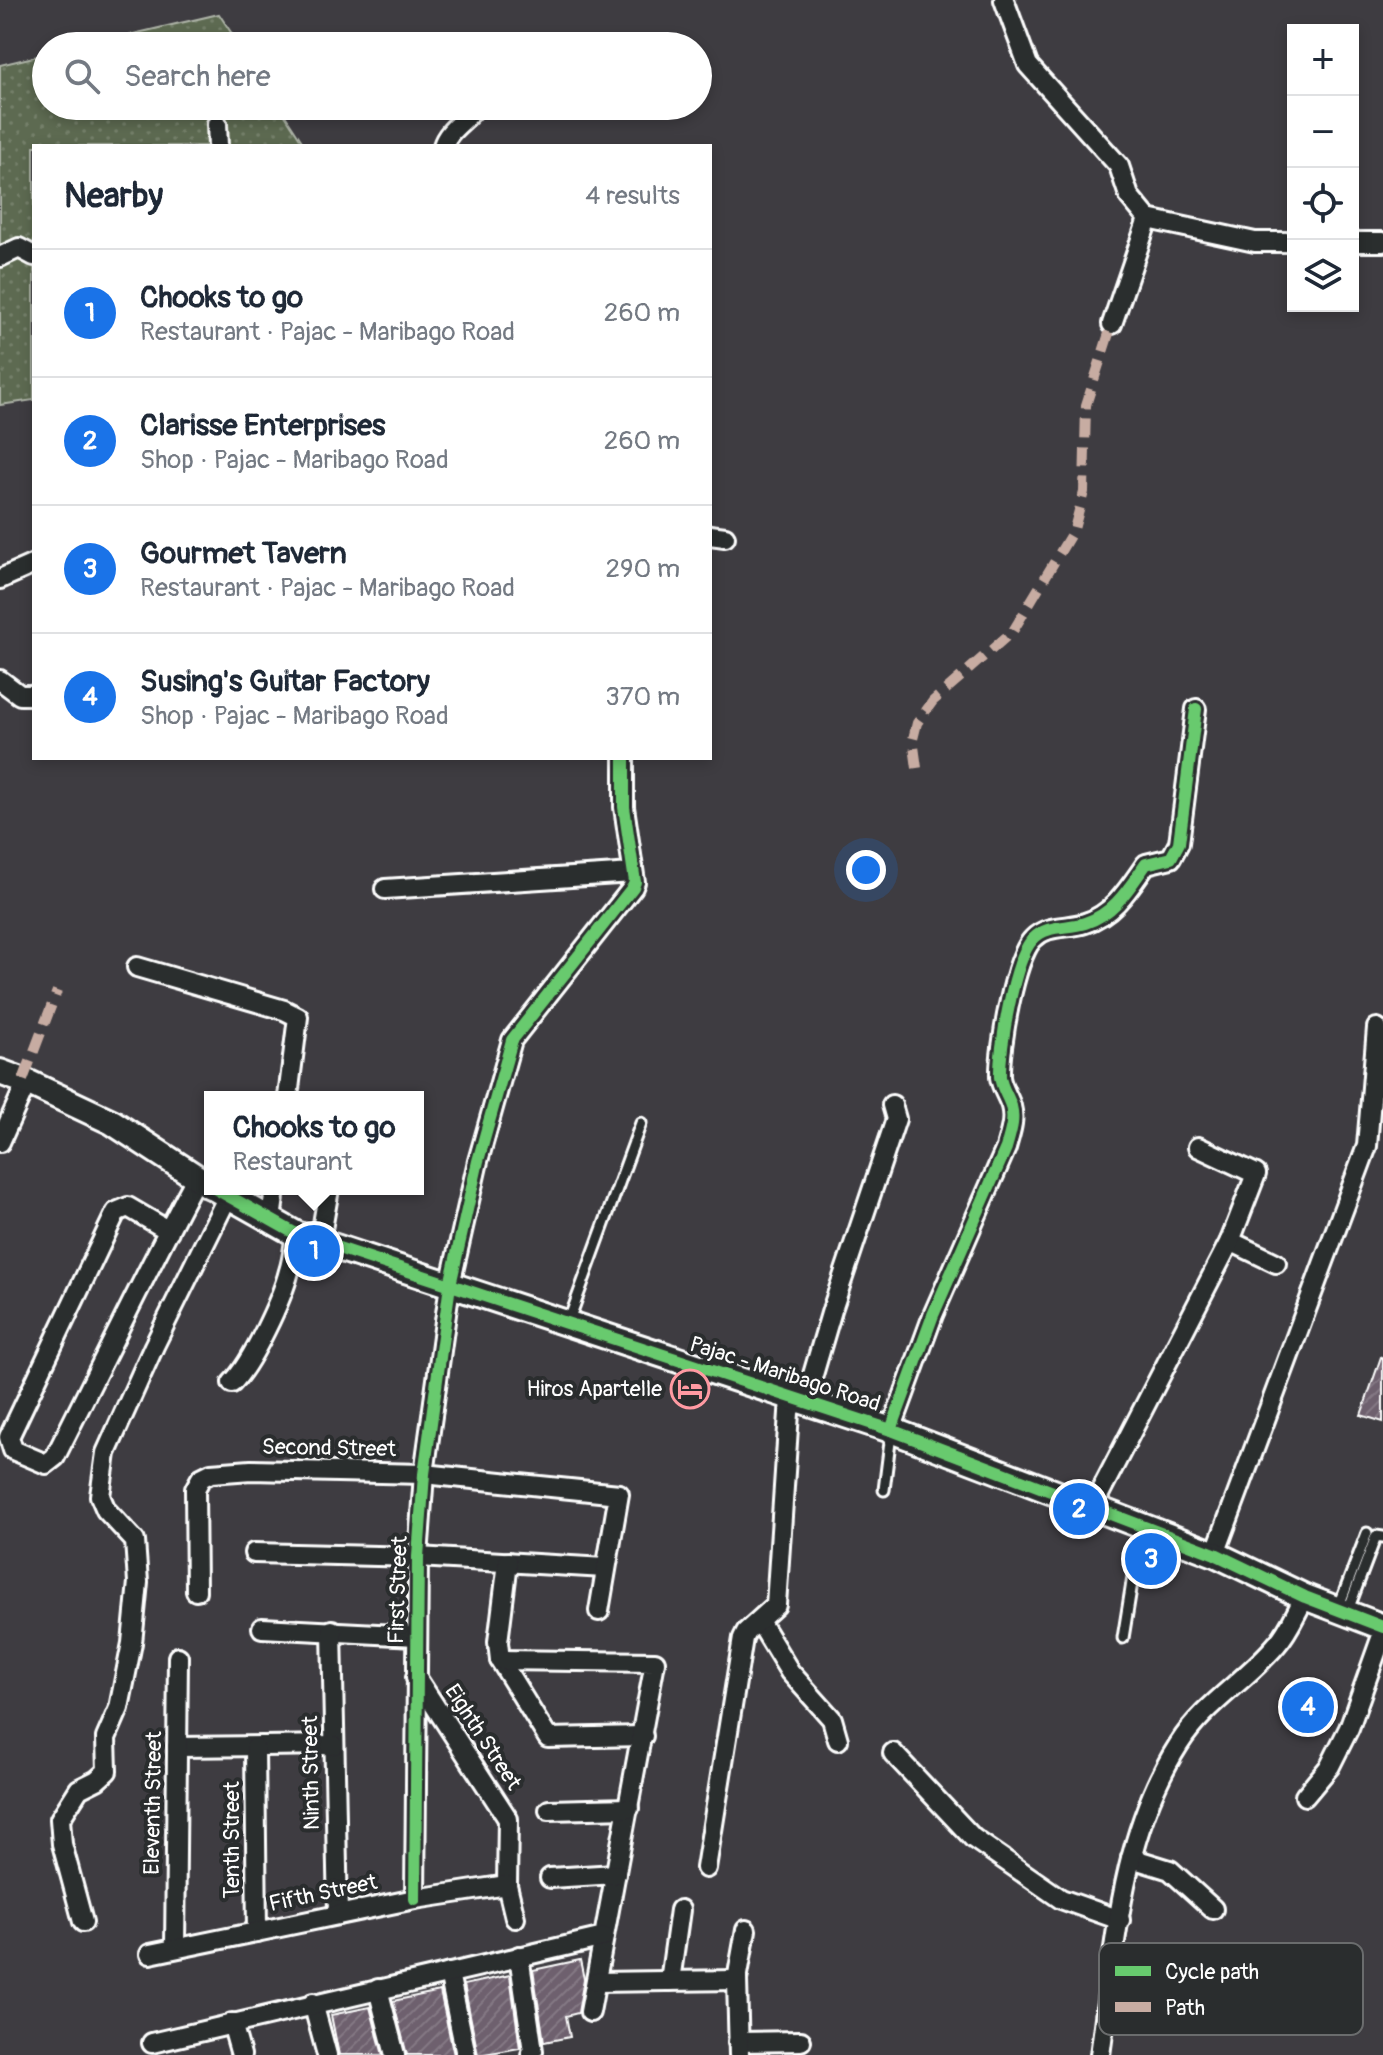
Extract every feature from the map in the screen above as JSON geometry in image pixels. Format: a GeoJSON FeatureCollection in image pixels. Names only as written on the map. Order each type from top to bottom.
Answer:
{"type":"FeatureCollection","features":[{"type":"Feature","properties":{"kind":"street"},"geometry":{"type":"LineString","coordinates":[[1004,0],[1028,65],[1119,166],[1129,196],[1148,219],[1255,242],[1287,242]]}},
{"type":"Feature","properties":{"kind":"street"},"geometry":{"type":"LineString","coordinates":[[444,144],[446,135],[467,120]]}},
{"type":"Feature","properties":{"kind":"street"},"geometry":{"type":"LineString","coordinates":[[217,124],[218,144]]}},
{"type":"Feature","properties":{"kind":"street"},"geometry":{"type":"LineString","coordinates":[[1112,324],[1148,219]]}},
{"type":"Feature","properties":{"kind":"street"},"geometry":{"type":"LineString","coordinates":[[1359,242],[1383,242]]}},
{"type":"Feature","properties":{"kind":"street"},"geometry":{"type":"LineString","coordinates":[[0,257],[19,248],[32,255]]}},
{"type":"Feature","properties":{"kind":"street"},"geometry":{"type":"LineString","coordinates":[[0,579],[32,565]]}},
{"type":"Feature","properties":{"kind":"street"},"geometry":{"type":"LineString","coordinates":[[0,680],[20,695],[32,695]]}},
{"type":"Feature","properties":{"kind":"street"},"geometry":{"type":"LineString","coordinates":[[891,1430],[933,1315],[1006,1148],[1013,1122],[1011,1105],[1000,1079],[1002,1048],[1020,965],[1031,940],[1049,929],[1086,923],[1117,905],[1146,864],[1171,858],[1179,843],[1196,709]]}},
{"type":"Feature","properties":{"kind":"street"},"geometry":{"type":"LineString","coordinates":[[385,889],[633,873],[624,807],[624,760]]}},
{"type":"Feature","properties":{"kind":"street","name":"First Street"},"geometry":{"type":"LineString","coordinates":[[415,1899],[418,1557],[424,1474],[450,1285],[478,1161],[512,1040],[625,900],[635,882],[633,873]]}},
{"type":"Feature","properties":{"kind":"street"},"geometry":{"type":"LineString","coordinates":[[137,967],[284,1010],[298,1017],[289,1091]]}},
{"type":"Feature","properties":{"kind":"street"},"geometry":{"type":"LineString","coordinates":[[1215,1554],[1367,1146],[1377,1028]]}},
{"type":"Feature","properties":{"kind":"street","name":"Pajac - Maribago Road"},"geometry":{"type":"LineString","coordinates":[[0,1072],[112,1122],[204,1181]]}},
{"type":"Feature","properties":{"kind":"street"},"geometry":{"type":"LineString","coordinates":[[0,1142],[27,1082]]}},
{"type":"Feature","properties":{"kind":"street"},"geometry":{"type":"LineString","coordinates":[[706,1868],[743,1638],[776,1605],[798,1400],[832,1310],[896,1119],[892,1105]]}},
{"type":"Feature","properties":{"kind":"street"},"geometry":{"type":"LineString","coordinates":[[1093,1506],[1230,1241],[1256,1174],[1198,1147]]}},
{"type":"Feature","properties":{"kind":"street"},"geometry":{"type":"LineString","coordinates":[[169,1231],[128,1207],[116,1212],[9,1437],[13,1450],[46,1464],[55,1457],[169,1231],[205,1195]]}},
{"type":"Feature","properties":{"kind":"street"},"geometry":{"type":"LineString","coordinates":[[83,1922],[62,1844],[60,1819],[79,1789],[107,1771],[106,1738],[122,1695],[132,1643],[138,1582],[135,1541],[106,1510],[100,1496],[106,1453],[154,1346],[210,1195]]}},
{"type":"Feature","properties":{"kind":"street","name":"Pajac - Maribago Road"},"geometry":{"type":"LineString","coordinates":[[227,1195],[296,1234],[891,1430],[1215,1554],[1305,1597],[1383,1627]]}},
{"type":"Feature","properties":{"kind":"street"},"geometry":{"type":"LineString","coordinates":[[271,1220],[274,1195]]}},
{"type":"Feature","properties":{"kind":"street"},"geometry":{"type":"LineString","coordinates":[[320,1241],[328,1195]]}},
{"type":"Feature","properties":{"kind":"street"},"geometry":{"type":"LineString","coordinates":[[232,1383],[279,1301],[289,1272],[296,1234]]}},
{"type":"Feature","properties":{"kind":"street"},"geometry":{"type":"LineString","coordinates":[[1230,1241],[1276,1263]]}},
{"type":"Feature","properties":{"kind":"street","name":"Second Street"},"geometry":{"type":"LineString","coordinates":[[196,1591],[195,1489],[201,1478],[211,1473],[251,1470],[424,1474],[619,1494],[605,1568]]}},
{"type":"Feature","properties":{"kind":"street"},"geometry":{"type":"LineString","coordinates":[[254,1553],[418,1557],[605,1568],[599,1611]]}},
{"type":"Feature","properties":{"kind":"street"},"geometry":{"type":"LineString","coordinates":[[508,1562],[498,1642],[500,1660],[548,1738],[643,1736]]}},
{"type":"Feature","properties":{"kind":"street"},"geometry":{"type":"LineString","coordinates":[[1116,1943],[1131,1858],[1144,1812],[1179,1743],[1205,1712],[1254,1669],[1279,1642],[1305,1597]]}},
{"type":"Feature","properties":{"kind":"street"},"geometry":{"type":"LineString","coordinates":[[759,1621],[790,1672],[832,1719],[838,1740]]}},
{"type":"Feature","properties":{"kind":"street"},"geometry":{"type":"LineString","coordinates":[[262,1628],[416,1636]]}},
{"type":"Feature","properties":{"kind":"street","name":"Ninth Street"},"geometry":{"type":"LineString","coordinates":[[332,1630],[338,1915]]}},
{"type":"Feature","properties":{"kind":"street"},"geometry":{"type":"LineString","coordinates":[[1305,1796],[1330,1766],[1349,1728],[1383,1633]]}},
{"type":"Feature","properties":{"kind":"street","name":"Eleventh Street"},"geometry":{"type":"LineString","coordinates":[[175,1948],[178,1657]]}},
{"type":"Feature","properties":{"kind":"street"},"geometry":{"type":"LineString","coordinates":[[500,1660],[655,1662],[590,2012]]}},
{"type":"Feature","properties":{"kind":"street","name":"Eighth Street"},"geometry":{"type":"LineString","coordinates":[[416,1677],[508,1819],[507,1885],[515,1918]]}},
{"type":"Feature","properties":{"kind":"street"},"geometry":{"type":"LineString","coordinates":[[177,1747],[334,1745]]}},
{"type":"Feature","properties":{"kind":"street","name":"Tenth Street"},"geometry":{"type":"LineString","coordinates":[[255,1748],[257,1932]]}},
{"type":"Feature","properties":{"kind":"street"},"geometry":{"type":"LineString","coordinates":[[893,1753],[973,1838],[1061,1899],[1120,1920]]}},
{"type":"Feature","properties":{"kind":"street"},"geometry":{"type":"LineString","coordinates":[[549,1810],[629,1808]]}},
{"type":"Feature","properties":{"kind":"street"},"geometry":{"type":"LineString","coordinates":[[1131,1858],[1170,1870],[1213,1909]]}},
{"type":"Feature","properties":{"kind":"street"},"geometry":{"type":"LineString","coordinates":[[550,1878],[616,1874]]}},
{"type":"Feature","properties":{"kind":"street","name":"Fifth Street"},"geometry":{"type":"LineString","coordinates":[[150,1954],[415,1899],[507,1885]]}},
{"type":"Feature","properties":{"kind":"street"},"geometry":{"type":"LineString","coordinates":[[670,1981],[680,1910]]}},
{"type":"Feature","properties":{"kind":"street"},"geometry":{"type":"LineString","coordinates":[[746,1930],[737,1980],[739,2049],[801,2041]]}},
{"type":"Feature","properties":{"kind":"street"},"geometry":{"type":"LineString","coordinates":[[152,2043],[604,1937]]}},
{"type":"Feature","properties":{"kind":"street"},"geometry":{"type":"LineString","coordinates":[[519,1956],[533,2051],[531,2055]]}},
{"type":"Feature","properties":{"kind":"street"},"geometry":{"type":"LineString","coordinates":[[449,1973],[466,2055]]}},
{"type":"Feature","properties":{"kind":"street"},"geometry":{"type":"LineString","coordinates":[[596,1982],[737,1980]]}},
{"type":"Feature","properties":{"kind":"street"},"geometry":{"type":"LineString","coordinates":[[378,1989],[395,2055]]}},
{"type":"Feature","properties":{"kind":"street"},"geometry":{"type":"LineString","coordinates":[[313,2003],[327,2055]]}},
{"type":"Feature","properties":{"kind":"street"},"geometry":{"type":"LineString","coordinates":[[232,2023],[241,2055]]}},
{"type":"Feature","properties":{"kind":"street"},"geometry":{"type":"LineString","coordinates":[[1100,2055],[1103,2035]]}},
{"type":"Feature","properties":{"kind":"lane"},"geometry":{"type":"LineString","coordinates":[[568,1323],[641,1123]]}},
{"type":"Feature","properties":{"kind":"lane"},"geometry":{"type":"LineString","coordinates":[[884,1490],[891,1430]]}},
{"type":"Feature","properties":{"kind":"lane"},"geometry":{"type":"LineString","coordinates":[[1123,1638],[1141,1525]]}},
{"type":"Feature","properties":{"kind":"lane"},"geometry":{"type":"LineString","coordinates":[[1342,1611],[1367,1533]]}},
{"type":"Feature","properties":{"kind":"lane"},"geometry":{"type":"LineString","coordinates":[[1342,1611],[1376,1536],[1383,1537]]}},
{"type":"Feature","properties":{"kind":"green space"},"geometry":{"type":"Polygon","coordinates":[[[219,14],[231,32],[142,32],[219,14]]]}},
{"type":"Feature","properties":{"kind":"green space"},"geometry":{"type":"Polygon","coordinates":[[[32,57],[32,120],[288,120],[304,144],[32,144],[32,400],[0,405],[0,65],[32,57]]]}},
{"type":"Feature","properties":{"kind":"building"},"geometry":{"type":"Polygon","coordinates":[[[1383,1358],[1383,1422],[1361,1415],[1383,1358]]]}},
{"type":"Feature","properties":{"kind":"building"},"geometry":{"type":"Polygon","coordinates":[[[580,1960],[584,1979],[578,2013],[566,2016],[570,2037],[544,2042],[533,1970],[580,1960]]]}},
{"type":"Feature","properties":{"kind":"building"},"geometry":{"type":"Polygon","coordinates":[[[510,1975],[520,2048],[478,2055],[464,1985],[510,1975]]]}},
{"type":"Feature","properties":{"kind":"building"},"geometry":{"type":"Polygon","coordinates":[[[440,1991],[454,2055],[407,2055],[393,2001],[440,1991]]]}},
{"type":"Feature","properties":{"kind":"building"},"geometry":{"type":"Polygon","coordinates":[[[370,2007],[383,2055],[339,2055],[331,2015],[370,2007]]]}},
{"type":"Feature","properties":{"kind":"marked path"},"geometry":{"type":"LineString","coordinates":[[917,768],[913,739],[917,723],[933,701],[1013,631],[1074,529],[1084,492],[1086,405],[1112,324]]}},
{"type":"Feature","properties":{"kind":"marked path"},"geometry":{"type":"LineString","coordinates":[[23,1080],[57,991]]}},
{"type":"Feature","properties":{"kind":"cycle path"},"geometry":{"type":"LineString","coordinates":[[891,1430],[933,1315],[1006,1148],[1012,1111],[1001,1081],[1000,1064],[1009,1005],[1026,949],[1044,931],[1095,919],[1120,899],[1146,864],[1171,858],[1179,843],[1196,709]]}},
{"type":"Feature","properties":{"kind":"cycle path"},"geometry":{"type":"LineString","coordinates":[[415,1899],[418,1557],[424,1474],[450,1285],[478,1161],[512,1040],[635,882],[624,807],[624,760]]}},
{"type":"Feature","properties":{"kind":"cycle path"},"geometry":{"type":"LineString","coordinates":[[227,1195],[296,1234],[891,1430],[1215,1554],[1305,1597],[1383,1627]]}},
{"type":"Feature","properties":{"kind":"place","name":"Chooks to go"},"geometry":{"type":"Point","coordinates":[314,1251]}},
{"type":"Feature","properties":{"kind":"place","name":"Hiros Apartelle"},"geometry":{"type":"Point","coordinates":[690,1389]}},
{"type":"Feature","properties":{"kind":"place","name":"Clarisse Enterprises"},"geometry":{"type":"Point","coordinates":[1079,1509]}},
{"type":"Feature","properties":{"kind":"place","name":"Gourmet Tavern"},"geometry":{"type":"Point","coordinates":[1151,1559]}},
{"type":"Feature","properties":{"kind":"place","name":"Susing's Guitar Factory"},"geometry":{"type":"Point","coordinates":[1308,1707]}}]}
